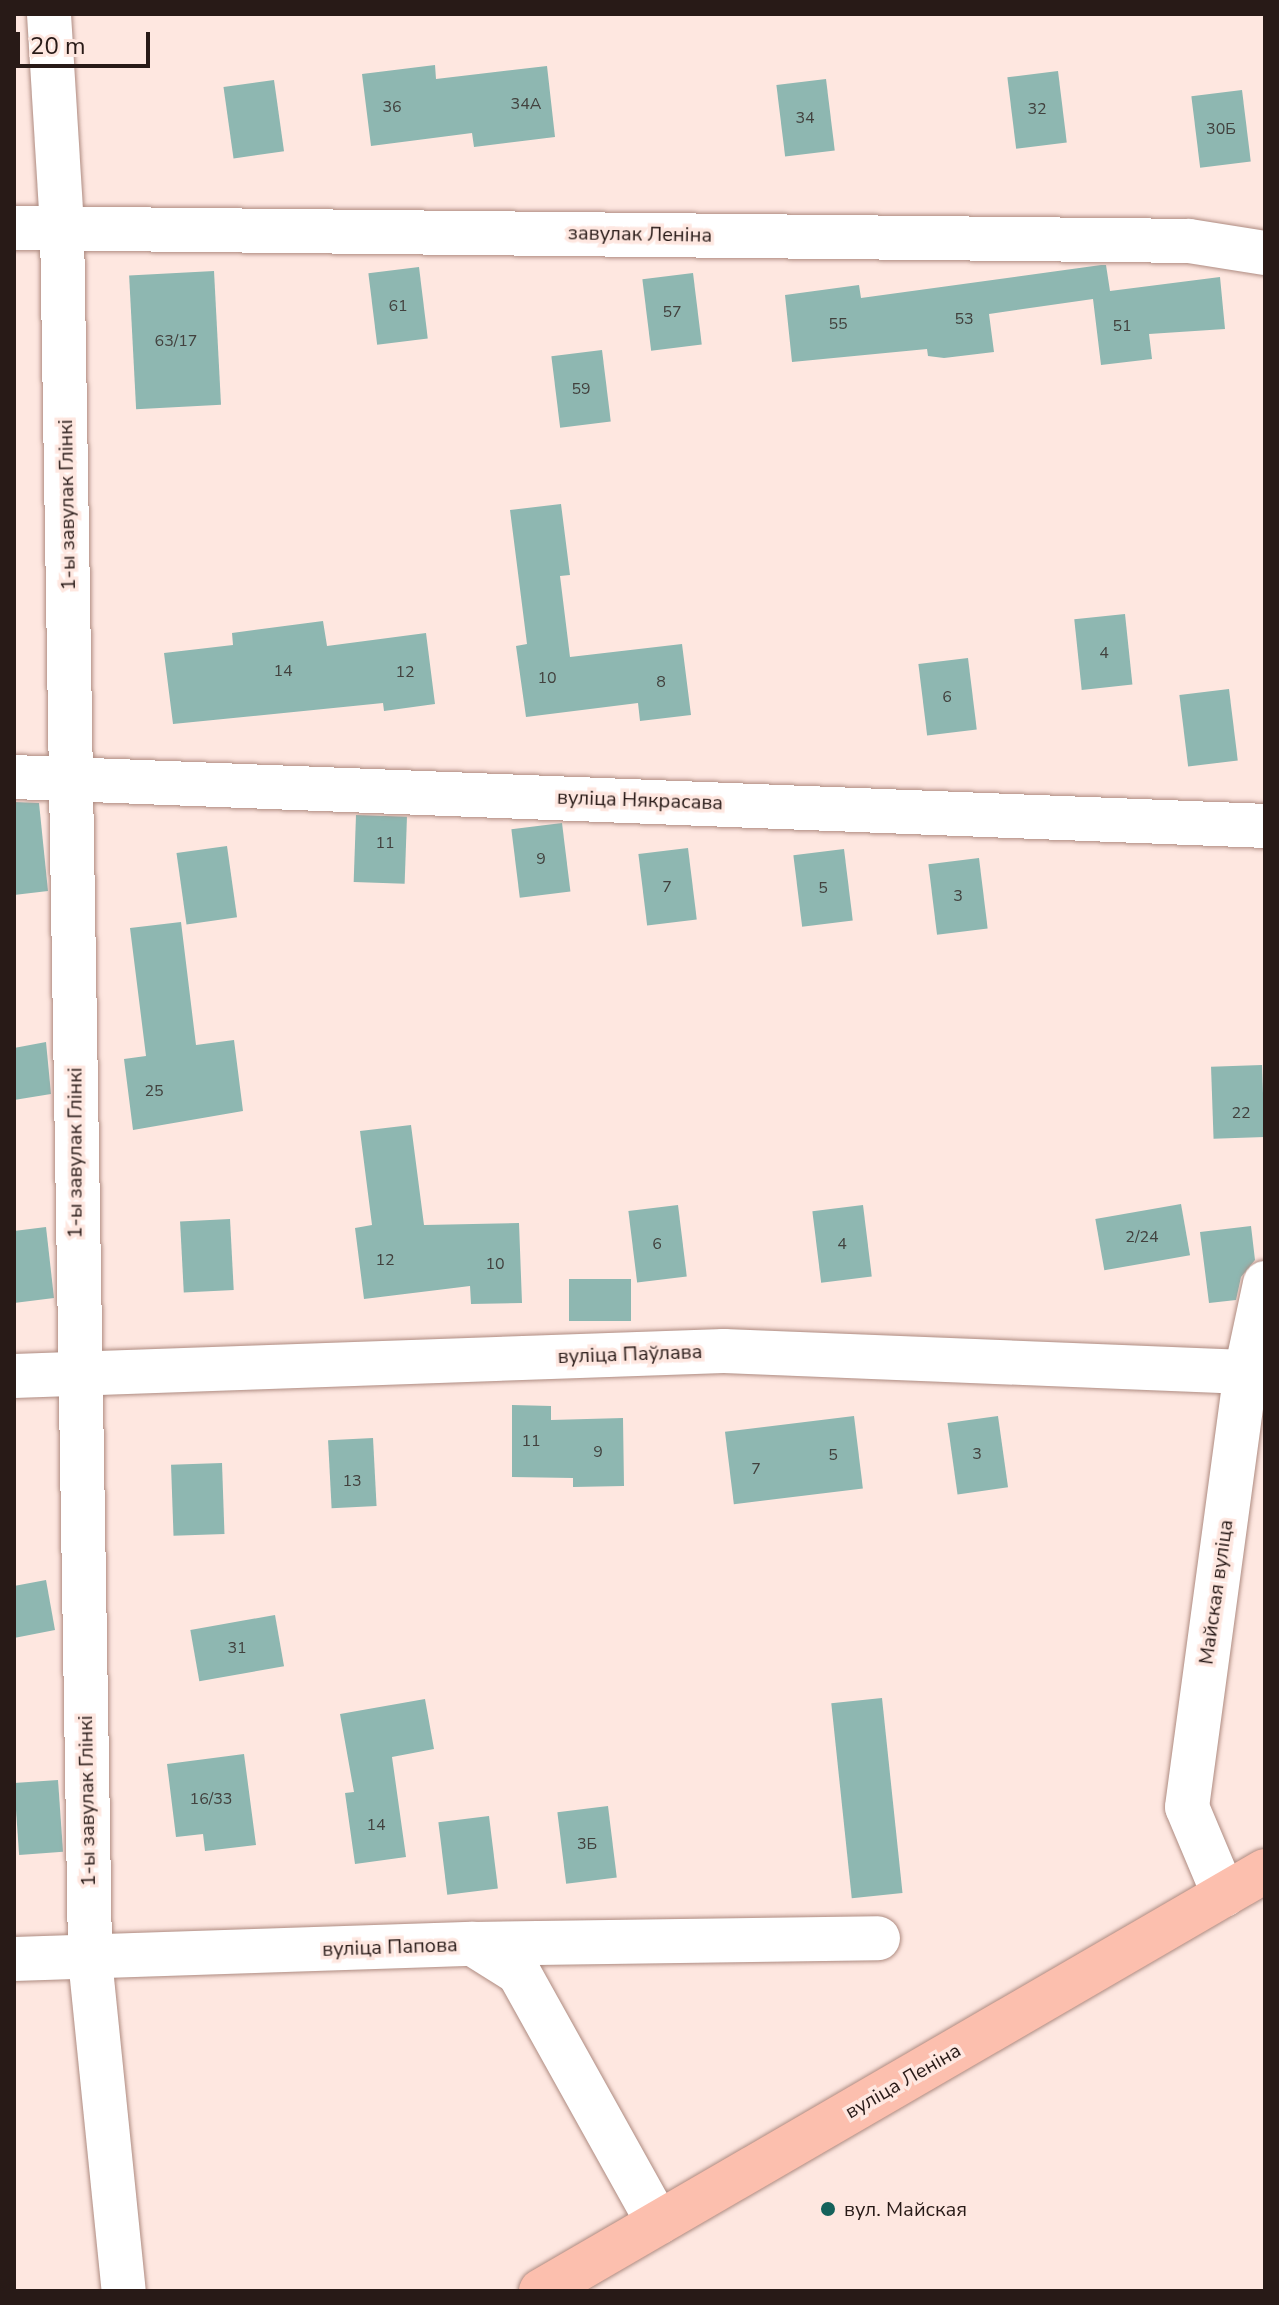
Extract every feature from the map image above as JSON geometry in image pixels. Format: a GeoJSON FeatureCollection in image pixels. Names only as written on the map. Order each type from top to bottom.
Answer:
{"type":"FeatureCollection","features":[{"type":"Feature","properties":{"kind":"main road","name":"вуліца Леніна"},"geometry":{"type":"LineString","coordinates":[[541,2291],[1265,1871]]}},
{"type":"Feature","properties":{"kind":"street","name":"1-ы завулак Глінкі"},"geometry":{"type":"LineString","coordinates":[[49,14],[62,227],[73,776],[77,1376],[90,1959],[124,2291]]}},
{"type":"Feature","properties":{"kind":"street","name":"завулак Леніна"},"geometry":{"type":"LineString","coordinates":[[14,228],[1189,241],[1265,253]]}},
{"type":"Feature","properties":{"kind":"street","name":"вуліца Някрасава"},"geometry":{"type":"LineString","coordinates":[[14,777],[73,776],[1265,826]]}},
{"type":"Feature","properties":{"kind":"street","name":"Майская вуліца"},"geometry":{"type":"LineString","coordinates":[[1224,1895],[1187,1807],[1246,1372],[1265,1283]]}},
{"type":"Feature","properties":{"kind":"street","name":"вуліца Паўлава"},"geometry":{"type":"LineString","coordinates":[[14,1376],[724,1351],[1246,1372]]}},
{"type":"Feature","properties":{"kind":"street"},"geometry":{"type":"LineString","coordinates":[[473,1944],[878,1938]]}},
{"type":"Feature","properties":{"kind":"street","name":"вуліца Папова"},"geometry":{"type":"LineString","coordinates":[[14,1959],[90,1959],[473,1944],[519,1973],[658,2223]]}},
{"type":"Feature","properties":{"kind":"building"},"geometry":{"type":"Polygon","coordinates":[[[435,65],[436,79],[547,66],[555,137],[474,147],[472,133],[371,146],[362,74],[435,65]]]}},
{"type":"Feature","properties":{"kind":"building"},"geometry":{"type":"Polygon","coordinates":[[[1058,71],[1067,142],[1016,149],[1007,77],[1058,71]]]}},
{"type":"Feature","properties":{"kind":"building"},"geometry":{"type":"Polygon","coordinates":[[[826,79],[835,150],[785,157],[776,85],[826,79]]]}},
{"type":"Feature","properties":{"kind":"building"},"geometry":{"type":"Polygon","coordinates":[[[274,80],[284,151],[234,158],[223,87],[274,80]]]}},
{"type":"Feature","properties":{"kind":"building"},"geometry":{"type":"Polygon","coordinates":[[[1242,90],[1251,161],[1200,168],[1191,96],[1242,90]]]}},
{"type":"Feature","properties":{"kind":"building"},"geometry":{"type":"Polygon","coordinates":[[[1106,265],[1110,291],[1220,277],[1225,329],[1149,334],[1152,359],[1101,365],[1093,299],[989,314],[994,352],[944,358],[928,356],[927,349],[792,362],[785,295],[859,285],[861,298],[1106,265]]]}},
{"type":"Feature","properties":{"kind":"building"},"geometry":{"type":"Polygon","coordinates":[[[419,267],[428,338],[377,345],[368,273],[419,267]]]}},
{"type":"Feature","properties":{"kind":"building"},"geometry":{"type":"Polygon","coordinates":[[[214,271],[221,405],[136,409],[129,275],[214,271]]]}},
{"type":"Feature","properties":{"kind":"building"},"geometry":{"type":"Polygon","coordinates":[[[693,273],[702,344],[651,351],[642,279],[693,273]]]}},
{"type":"Feature","properties":{"kind":"building"},"geometry":{"type":"Polygon","coordinates":[[[602,350],[611,421],[560,428],[551,356],[602,350]]]}},
{"type":"Feature","properties":{"kind":"building"},"geometry":{"type":"Polygon","coordinates":[[[561,504],[570,575],[560,576],[570,657],[682,644],[691,715],[640,721],[638,703],[526,717],[516,646],[527,644],[510,510],[561,504]]]}},
{"type":"Feature","properties":{"kind":"building"},"geometry":{"type":"Polygon","coordinates":[[[1125,614],[1132,685],[1082,690],[1074,619],[1125,614]]]}},
{"type":"Feature","properties":{"kind":"building"},"geometry":{"type":"Polygon","coordinates":[[[323,621],[327,646],[426,633],[435,704],[384,711],[383,703],[173,724],[164,653],[233,645],[232,633],[323,621]]]}},
{"type":"Feature","properties":{"kind":"building"},"geometry":{"type":"Polygon","coordinates":[[[968,658],[977,729],[927,736],[918,664],[968,658]]]}},
{"type":"Feature","properties":{"kind":"building"},"geometry":{"type":"Polygon","coordinates":[[[1229,689],[1238,760],[1188,767],[1179,695],[1229,689]]]}},
{"type":"Feature","properties":{"kind":"building"},"geometry":{"type":"Polygon","coordinates":[[[14,802],[39,803],[48,891],[14,895],[14,802]]]}},
{"type":"Feature","properties":{"kind":"building"},"geometry":{"type":"Polygon","coordinates":[[[356,815],[407,817],[405,884],[354,882],[356,815]]]}},
{"type":"Feature","properties":{"kind":"building"},"geometry":{"type":"Polygon","coordinates":[[[562,823],[570,891],[520,898],[511,829],[562,823]]]}},
{"type":"Feature","properties":{"kind":"building"},"geometry":{"type":"Polygon","coordinates":[[[227,846],[237,917],[187,924],[176,853],[227,846]]]}},
{"type":"Feature","properties":{"kind":"building"},"geometry":{"type":"Polygon","coordinates":[[[688,848],[697,919],[647,926],[638,854],[688,848]]]}},
{"type":"Feature","properties":{"kind":"building"},"geometry":{"type":"Polygon","coordinates":[[[844,849],[853,920],[802,927],[793,855],[844,849]]]}},
{"type":"Feature","properties":{"kind":"building"},"geometry":{"type":"Polygon","coordinates":[[[979,858],[988,928],[937,935],[928,864],[979,858]]]}},
{"type":"Feature","properties":{"kind":"building"},"geometry":{"type":"Polygon","coordinates":[[[181,922],[196,1045],[234,1040],[243,1111],[133,1130],[124,1059],[146,1056],[130,928],[181,922]]]}},
{"type":"Feature","properties":{"kind":"building"},"geometry":{"type":"Polygon","coordinates":[[[46,1042],[51,1094],[14,1100],[14,1048],[46,1042]]]}},
{"type":"Feature","properties":{"kind":"building"},"geometry":{"type":"Polygon","coordinates":[[[1262,1065],[1265,1137],[1214,1139],[1211,1067],[1262,1065]]]}},
{"type":"Feature","properties":{"kind":"building"},"geometry":{"type":"Polygon","coordinates":[[[411,1125],[424,1225],[519,1223],[522,1303],[471,1304],[470,1286],[364,1299],[355,1228],[372,1225],[360,1131],[411,1125]]]}},
{"type":"Feature","properties":{"kind":"building"},"geometry":{"type":"Polygon","coordinates":[[[1181,1204],[1190,1255],[1104,1270],[1095,1219],[1181,1204]]]}},
{"type":"Feature","properties":{"kind":"building"},"geometry":{"type":"Polygon","coordinates":[[[678,1205],[687,1276],[637,1283],[628,1211],[678,1205]]]}},
{"type":"Feature","properties":{"kind":"building"},"geometry":{"type":"Polygon","coordinates":[[[863,1205],[872,1276],[821,1283],[812,1211],[863,1205]]]}},
{"type":"Feature","properties":{"kind":"building"},"geometry":{"type":"Polygon","coordinates":[[[230,1219],[234,1290],[184,1293],[180,1222],[230,1219]]]}},
{"type":"Feature","properties":{"kind":"building"},"geometry":{"type":"Polygon","coordinates":[[[1251,1226],[1255,1260],[1241,1277],[1236,1300],[1209,1303],[1200,1232],[1251,1226]]]}},
{"type":"Feature","properties":{"kind":"building"},"geometry":{"type":"Polygon","coordinates":[[[46,1227],[54,1298],[14,1303],[14,1231],[46,1227]]]}},
{"type":"Feature","properties":{"kind":"building"},"geometry":{"type":"Polygon","coordinates":[[[569,1279],[631,1279],[631,1321],[569,1321],[569,1279]]]}},
{"type":"Feature","properties":{"kind":"building"},"geometry":{"type":"Polygon","coordinates":[[[512,1405],[551,1406],[551,1420],[623,1418],[624,1486],[573,1487],[573,1478],[512,1477],[512,1405]]]}},
{"type":"Feature","properties":{"kind":"building"},"geometry":{"type":"Polygon","coordinates":[[[854,1416],[863,1488],[734,1504],[725,1432],[854,1416]]]}},
{"type":"Feature","properties":{"kind":"building"},"geometry":{"type":"Polygon","coordinates":[[[998,1416],[1008,1487],[958,1494],[947,1423],[998,1416]]]}},
{"type":"Feature","properties":{"kind":"building"},"geometry":{"type":"Polygon","coordinates":[[[373,1438],[377,1506],[332,1508],[328,1440],[373,1438]]]}},
{"type":"Feature","properties":{"kind":"building"},"geometry":{"type":"Polygon","coordinates":[[[222,1463],[224,1534],[174,1536],[171,1465],[222,1463]]]}},
{"type":"Feature","properties":{"kind":"building"},"geometry":{"type":"Polygon","coordinates":[[[46,1580],[55,1630],[14,1638],[14,1586],[46,1580]]]}},
{"type":"Feature","properties":{"kind":"building"},"geometry":{"type":"Polygon","coordinates":[[[275,1615],[284,1666],[199,1681],[190,1630],[275,1615]]]}},
{"type":"Feature","properties":{"kind":"building"},"geometry":{"type":"Polygon","coordinates":[[[882,1698],[902,1893],[852,1898],[831,1703],[882,1698]]]}},
{"type":"Feature","properties":{"kind":"building"},"geometry":{"type":"Polygon","coordinates":[[[425,1699],[434,1749],[392,1757],[406,1857],[355,1864],[345,1793],[354,1792],[340,1714],[425,1699]]]}},
{"type":"Feature","properties":{"kind":"building"},"geometry":{"type":"Polygon","coordinates":[[[244,1754],[256,1845],[205,1851],[203,1834],[176,1837],[167,1764],[244,1754]]]}},
{"type":"Feature","properties":{"kind":"building"},"geometry":{"type":"Polygon","coordinates":[[[58,1780],[63,1852],[19,1855],[14,1783],[58,1780]]]}},
{"type":"Feature","properties":{"kind":"building"},"geometry":{"type":"Polygon","coordinates":[[[608,1806],[617,1877],[566,1884],[557,1812],[608,1806]]]}},
{"type":"Feature","properties":{"kind":"building"},"geometry":{"type":"Polygon","coordinates":[[[489,1816],[498,1888],[447,1895],[438,1822],[489,1816]]]}},
{"type":"Feature","properties":{"kind":"place","name":"вул. Майская"},"geometry":{"type":"Point","coordinates":[828,2209]}}]}
